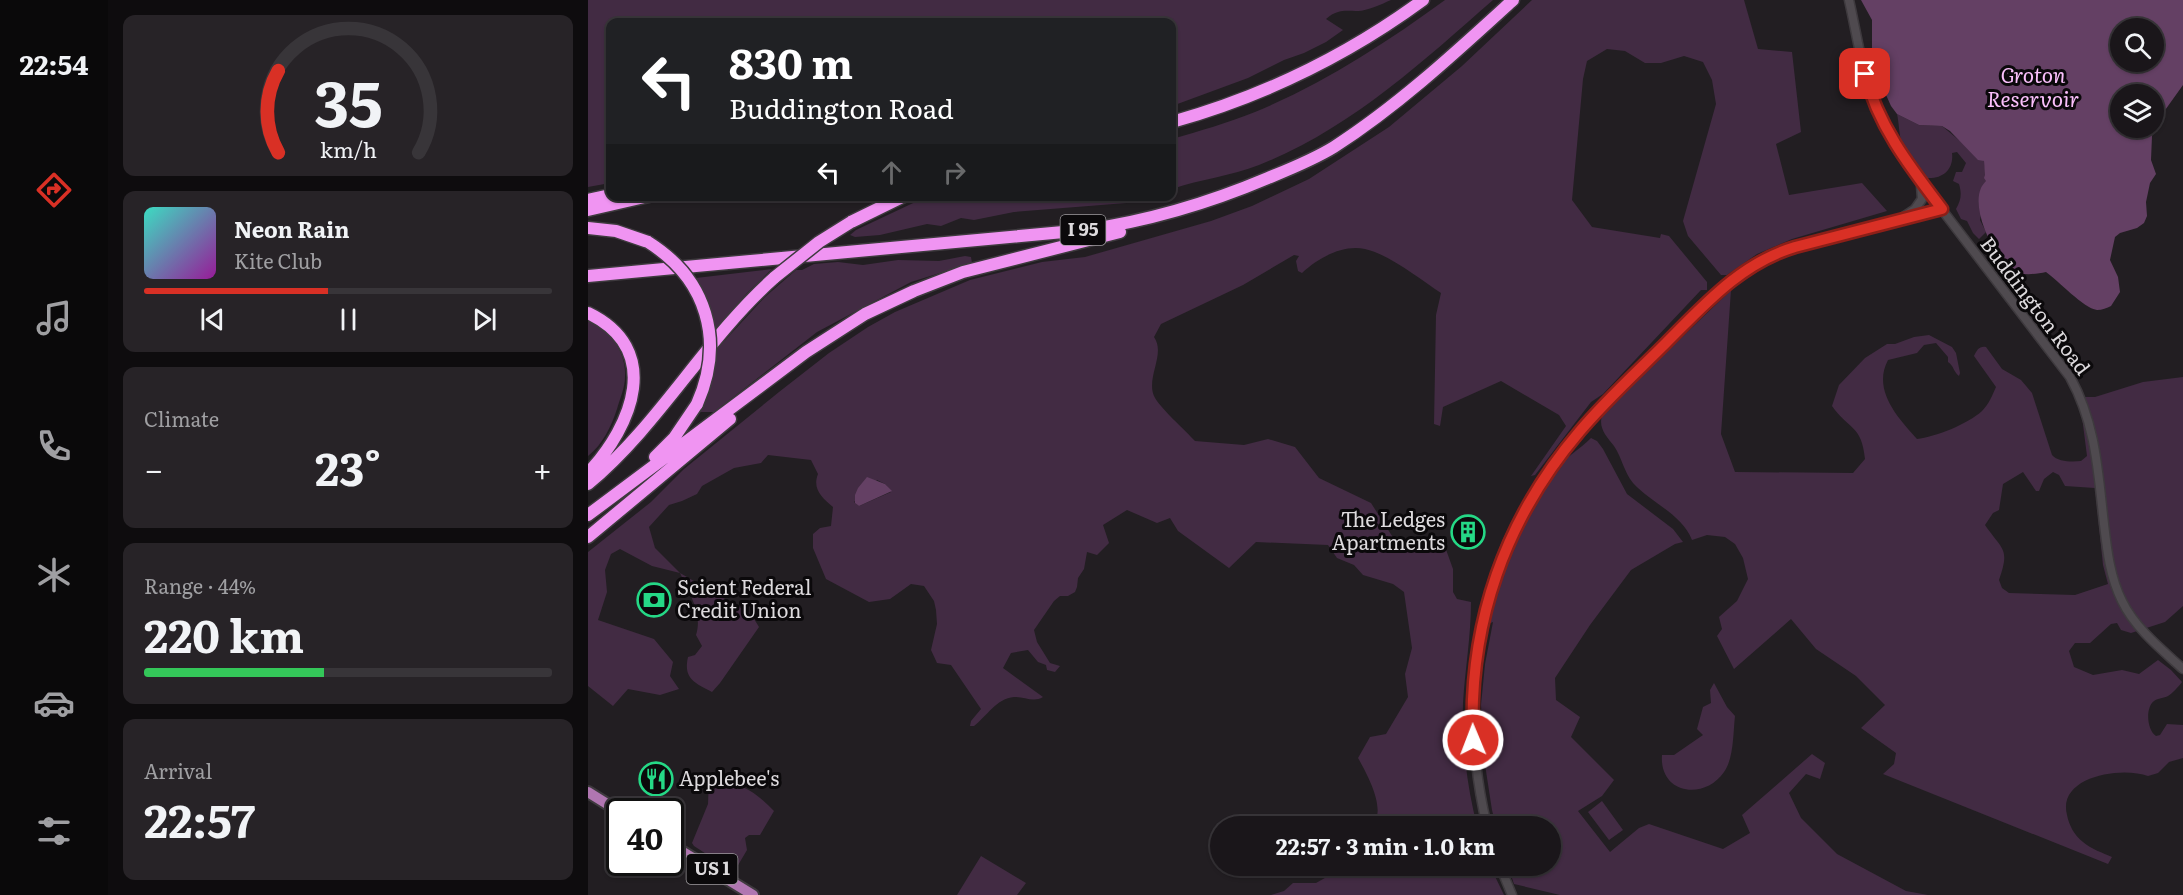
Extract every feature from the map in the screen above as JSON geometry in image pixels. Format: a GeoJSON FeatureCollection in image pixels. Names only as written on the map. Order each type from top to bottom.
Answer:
{"type":"FeatureCollection","features":[{"type":"Feature","properties":{"kind":"highway"},"geometry":{"type":"LineString","coordinates":[[1176,121],[1217,108],[1301,72],[1379,29],[1423,0]]}},
{"type":"Feature","properties":{"kind":"highway","name":"I 95"},"geometry":{"type":"LineString","coordinates":[[588,276],[820,253],[916,247],[1108,227],[1204,203],[1302,164],[1332,148],[1394,104],[1453,55],[1513,0]]}},
{"type":"Feature","properties":{"kind":"highway"},"geometry":{"type":"LineString","coordinates":[[588,515],[806,352],[865,314],[914,291],[963,272],[1169,220],[1242,193],[1302,164]]}},
{"type":"Feature","properties":{"kind":"highway"},"geometry":{"type":"LineString","coordinates":[[588,200],[606,196]]}},
{"type":"Feature","properties":{"kind":"highway"},"geometry":{"type":"LineString","coordinates":[[588,210],[627,201]]}},
{"type":"Feature","properties":{"kind":"highway"},"geometry":{"type":"LineString","coordinates":[[588,484],[614,462],[647,426],[732,321],[775,277],[819,242],[851,222],[894,201]]}},
{"type":"Feature","properties":{"kind":"highway"},"geometry":{"type":"LineString","coordinates":[[588,228],[616,231],[648,242],[678,266],[692,283],[704,309],[710,334],[711,351],[708,376],[697,404],[684,426],[665,448],[588,515]]}},
{"type":"Feature","properties":{"kind":"highway"},"geometry":{"type":"LineString","coordinates":[[588,313],[609,325],[623,339],[631,354],[634,374],[633,389],[625,416],[611,443],[588,473]]}},
{"type":"Feature","properties":{"kind":"highway"},"geometry":{"type":"LineString","coordinates":[[588,537],[830,338],[865,314]]}},
{"type":"Feature","properties":{"kind":"main road"},"geometry":{"type":"LineString","coordinates":[[588,792],[606,803]]}},
{"type":"Feature","properties":{"kind":"main road","name":"US 1"},"geometry":{"type":"LineString","coordinates":[[684,853],[753,895]]}},
{"type":"Feature","properties":{"kind":"street","name":"Buddington Road"},"geometry":{"type":"LineString","coordinates":[[1849,0],[1869,89],[1874,105],[1893,142],[2070,377],[2083,399],[2094,441],[2108,558],[2113,578],[2130,616],[2183,669]]}},
{"type":"Feature","properties":{"kind":"street"},"geometry":{"type":"LineString","coordinates":[[1897,221],[1915,209],[1922,199],[1923,190],[1919,179]]}},
{"type":"Feature","properties":{"kind":"street"},"geometry":{"type":"LineString","coordinates":[[1485,816],[1476,767],[1473,722],[1473,683],[1478,645],[1498,569],[1514,530],[1537,487],[1588,422],[1710,299],[1737,276],[1781,252],[1942,209]]}},
{"type":"Feature","properties":{"kind":"street"},"geometry":{"type":"LineString","coordinates":[[1504,876],[1512,895]]}},
{"type":"Feature","properties":{"kind":"shaded area"},"geometry":{"type":"Polygon","coordinates":[[[588,0],[1391,0],[1366,10],[1341,11],[1334,14],[1326,19],[1343,30],[1326,42],[1248,78],[1176,105],[1176,18],[606,18],[606,184],[588,187],[588,0]]]}},
{"type":"Feature","properties":{"kind":"shaded area"},"geometry":{"type":"Polygon","coordinates":[[[1445,0],[1493,0],[1383,93],[1324,133],[1259,165],[1176,188],[1176,138],[1245,116],[1280,101],[1329,76],[1400,32],[1445,0]]]}},
{"type":"Feature","properties":{"kind":"shaded area"},"geometry":{"type":"Polygon","coordinates":[[[1532,0],[1744,0],[1758,49],[1792,52],[1801,132],[1776,144],[1789,195],[1862,183],[1887,211],[1792,239],[1757,254],[1727,275],[1721,275],[1688,236],[1683,221],[1716,104],[1712,80],[1703,62],[1684,56],[1661,63],[1645,63],[1625,51],[1607,49],[1587,61],[1583,79],[1572,200],[1592,227],[1660,238],[1661,234],[1669,236],[1707,282],[1707,290],[1701,290],[1603,394],[1591,402],[1535,475],[1531,476],[1566,426],[1559,415],[1501,381],[1443,407],[1440,426],[1434,424],[1436,315],[1441,293],[1384,256],[1365,249],[1340,250],[1323,257],[1302,273],[1298,271],[1296,261],[1299,256],[1294,255],[1243,285],[1161,324],[1154,337],[1158,351],[1152,381],[1154,396],[1195,441],[1244,445],[1268,439],[1295,447],[1319,478],[1371,503],[1394,539],[1408,547],[1444,544],[1453,569],[1453,592],[1457,599],[1471,602],[1463,703],[1463,735],[1475,816],[1377,816],[1373,788],[1358,758],[1370,737],[1386,734],[1408,697],[1405,674],[1412,648],[1404,592],[1393,584],[1363,575],[1354,565],[1337,558],[1328,545],[1256,542],[1229,568],[1178,531],[1170,518],[1157,523],[1127,510],[1103,525],[1109,543],[1097,555],[1087,552],[1084,569],[1078,578],[1075,592],[1068,596],[1060,596],[1054,601],[1034,630],[1037,642],[1050,663],[1060,666],[1055,672],[1047,670],[1046,665],[1038,662],[1028,650],[1011,653],[1003,668],[1043,697],[1039,699],[1008,698],[997,704],[974,726],[970,726],[971,721],[981,709],[951,665],[937,663],[931,650],[937,624],[936,610],[934,601],[924,586],[911,584],[890,599],[869,602],[826,579],[813,548],[813,534],[820,528],[831,526],[833,507],[817,489],[818,474],[811,460],[768,455],[761,463],[734,468],[702,486],[697,494],[669,505],[649,527],[655,548],[680,573],[652,566],[620,549],[611,554],[605,570],[607,592],[598,620],[654,639],[673,662],[670,676],[679,689],[660,695],[628,689],[613,706],[588,686],[588,552],[651,502],[684,469],[829,353],[895,312],[970,280],[1042,262],[1085,257],[1211,221],[1252,206],[1309,179],[1389,127],[1462,66],[1532,0]],[[877,480],[854,502],[859,506],[891,492],[885,484],[877,480]]]}},
{"type":"Feature","properties":{"kind":"shaded area"},"geometry":{"type":"Polygon","coordinates":[[[1897,114],[1919,125],[1942,126],[1984,161],[1987,181],[1980,220],[1986,232],[1979,239],[1967,221],[1961,219],[1956,209],[1960,200],[1960,191],[1959,184],[1953,181],[1956,172],[1962,172],[1966,163],[1957,152],[1952,153],[1951,164],[1946,172],[1938,177],[1927,178],[1904,148],[1897,114]]]}},
{"type":"Feature","properties":{"kind":"shaded area"},"geometry":{"type":"Polygon","coordinates":[[[917,201],[1141,201],[1014,212],[974,220],[961,218],[941,226],[927,224],[880,235],[855,237],[850,235],[917,201]]]}},
{"type":"Feature","properties":{"kind":"shaded area"},"geometry":{"type":"Polygon","coordinates":[[[971,257],[972,263],[911,282],[817,332],[714,412],[700,412],[713,374],[716,350],[765,297],[796,270],[802,270],[814,264],[838,262],[863,265],[898,260],[939,261],[971,257]]]}},
{"type":"Feature","properties":{"kind":"shaded area"},"geometry":{"type":"Polygon","coordinates":[[[772,269],[747,293],[715,330],[712,313],[696,278],[772,269]]]}},
{"type":"Feature","properties":{"kind":"shaded area"},"geometry":{"type":"Polygon","coordinates":[[[1731,290],[1721,434],[1735,472],[1853,473],[1865,459],[1857,433],[1832,406],[1839,385],[1865,358],[1887,344],[1895,344],[1914,337],[1929,335],[1952,347],[1956,353],[1960,373],[1959,376],[1948,362],[1948,357],[1936,343],[1924,345],[1917,353],[1888,360],[1883,382],[1885,393],[1895,413],[1917,439],[1942,433],[1960,425],[1976,416],[1987,406],[1996,387],[1974,356],[1982,347],[1986,347],[2002,369],[2021,380],[2032,393],[2052,455],[2065,461],[2081,461],[2087,456],[2081,409],[2077,397],[2095,397],[2143,382],[2183,377],[2183,606],[2165,622],[2131,633],[2121,630],[2117,623],[2111,624],[2090,643],[2075,643],[2069,651],[2074,667],[2093,675],[2122,670],[2139,674],[2158,660],[2182,682],[2170,695],[2157,699],[2151,704],[2148,719],[2156,736],[2160,735],[2167,724],[2183,725],[2183,758],[2169,762],[2158,773],[2148,776],[2123,772],[2094,777],[2081,783],[2072,791],[2067,802],[2068,819],[2075,833],[2090,847],[2112,857],[2108,864],[1883,774],[1894,764],[1896,753],[1861,728],[1885,705],[1856,676],[1816,649],[1791,619],[1734,669],[1717,636],[1722,629],[1719,617],[1737,601],[1748,579],[1743,558],[1735,544],[1725,537],[1707,535],[1692,540],[1674,516],[1633,483],[1617,451],[1603,431],[1601,418],[1603,413],[1731,290]],[[2023,472],[2003,484],[1999,510],[1993,513],[1985,525],[2003,550],[2004,562],[1999,580],[2002,588],[2009,593],[2075,595],[2108,584],[2103,565],[2095,488],[2065,486],[2059,475],[2053,472],[2044,479],[2039,491],[2036,491],[2023,472]]]}},
{"type":"Feature","properties":{"kind":"shaded area"},"geometry":{"type":"Polygon","coordinates":[[[588,316],[615,342],[623,359],[625,377],[615,416],[609,429],[602,441],[588,456],[588,316]]]}},
{"type":"Feature","properties":{"kind":"shaded area"},"geometry":{"type":"Polygon","coordinates":[[[1591,438],[1597,441],[1627,494],[1673,529],[1683,542],[1675,544],[1631,570],[1590,625],[1555,678],[1556,700],[1580,717],[1571,737],[1614,780],[1602,796],[1578,811],[1610,852],[1639,828],[1649,824],[1723,849],[1750,833],[1742,815],[1812,754],[1825,763],[1820,779],[1806,774],[1789,793],[1801,818],[1837,854],[1906,891],[1928,895],[1560,895],[1514,884],[1511,876],[1561,876],[1561,816],[1494,816],[1484,758],[1481,705],[1485,664],[1493,622],[1488,624],[1501,578],[1524,521],[1545,485],[1565,460],[1591,438]]]}},
{"type":"Feature","properties":{"kind":"shaded area"},"geometry":{"type":"Polygon","coordinates":[[[680,573],[751,614],[759,627],[712,692],[696,683],[687,670],[688,657],[695,655],[702,646],[696,635],[698,619],[696,611],[680,573]]]}},
{"type":"Feature","properties":{"kind":"shaded area"},"geometry":{"type":"Polygon","coordinates":[[[1714,683],[1727,707],[1735,716],[1730,760],[1724,772],[1715,781],[1695,790],[1684,789],[1675,785],[1668,778],[1663,768],[1662,755],[1674,755],[1703,735],[1697,729],[1703,707],[1711,703],[1710,690],[1714,683]]]}},
{"type":"Feature","properties":{"kind":"shaded area"},"geometry":{"type":"Polygon","coordinates":[[[713,778],[713,782],[731,783],[747,789],[761,798],[774,811],[760,835],[749,835],[745,838],[747,850],[734,872],[692,843],[708,804],[709,780],[713,778]]]}},
{"type":"Feature","properties":{"kind":"shaded area"},"geometry":{"type":"Polygon","coordinates":[[[1602,801],[1623,830],[1609,840],[1588,812],[1602,801]]]}},
{"type":"Feature","properties":{"kind":"shaded area"},"geometry":{"type":"Polygon","coordinates":[[[981,856],[1026,883],[1017,895],[957,895],[981,856]]]}},
{"type":"Feature","properties":{"kind":"shaded area"},"geometry":{"type":"Polygon","coordinates":[[[1328,876],[1495,876],[1504,895],[1271,895],[1284,891],[1293,883],[1316,883],[1328,876]]]}},
{"type":"Feature","properties":{"kind":"water","name":"Groton Reservoir"},"geometry":{"type":"Polygon","coordinates":[[[1861,0],[2183,0],[2183,85],[2164,112],[2164,84],[2110,84],[2110,138],[2152,138],[2151,160],[2156,174],[2150,183],[2146,202],[2147,216],[2144,223],[2115,237],[2110,260],[2118,277],[2120,292],[2111,306],[2099,310],[2091,308],[2046,272],[2021,274],[2006,265],[1986,233],[1979,209],[1981,188],[1986,181],[1984,161],[1978,160],[1950,131],[1942,126],[1919,125],[1897,114],[1878,77],[1872,53],[1872,20],[1861,0]]]}},
{"type":"Feature","properties":{"kind":"water"},"geometry":{"type":"Polygon","coordinates":[[[867,477],[885,484],[892,491],[859,506],[855,503],[855,495],[867,477]]]}},
{"type":"Feature","properties":{"kind":"place","name":"The Ledges Apartments"},"geometry":{"type":"Point","coordinates":[1468,532]}},
{"type":"Feature","properties":{"kind":"place","name":"Scient Federal Credit Union"},"geometry":{"type":"Point","coordinates":[654,600]}},
{"type":"Feature","properties":{"kind":"place","name":"Applebee's"},"geometry":{"type":"Point","coordinates":[656,779]}},
{"type":"Feature","properties":{"kind":"route"},"geometry":{"type":"LineString","coordinates":[[1473,740],[1473,683],[1478,645],[1498,569],[1514,530],[1536,489],[1579,432],[1710,299],[1737,276],[1756,264],[1795,247],[1942,209],[1893,142],[1879,116],[1865,74]]}}]}
